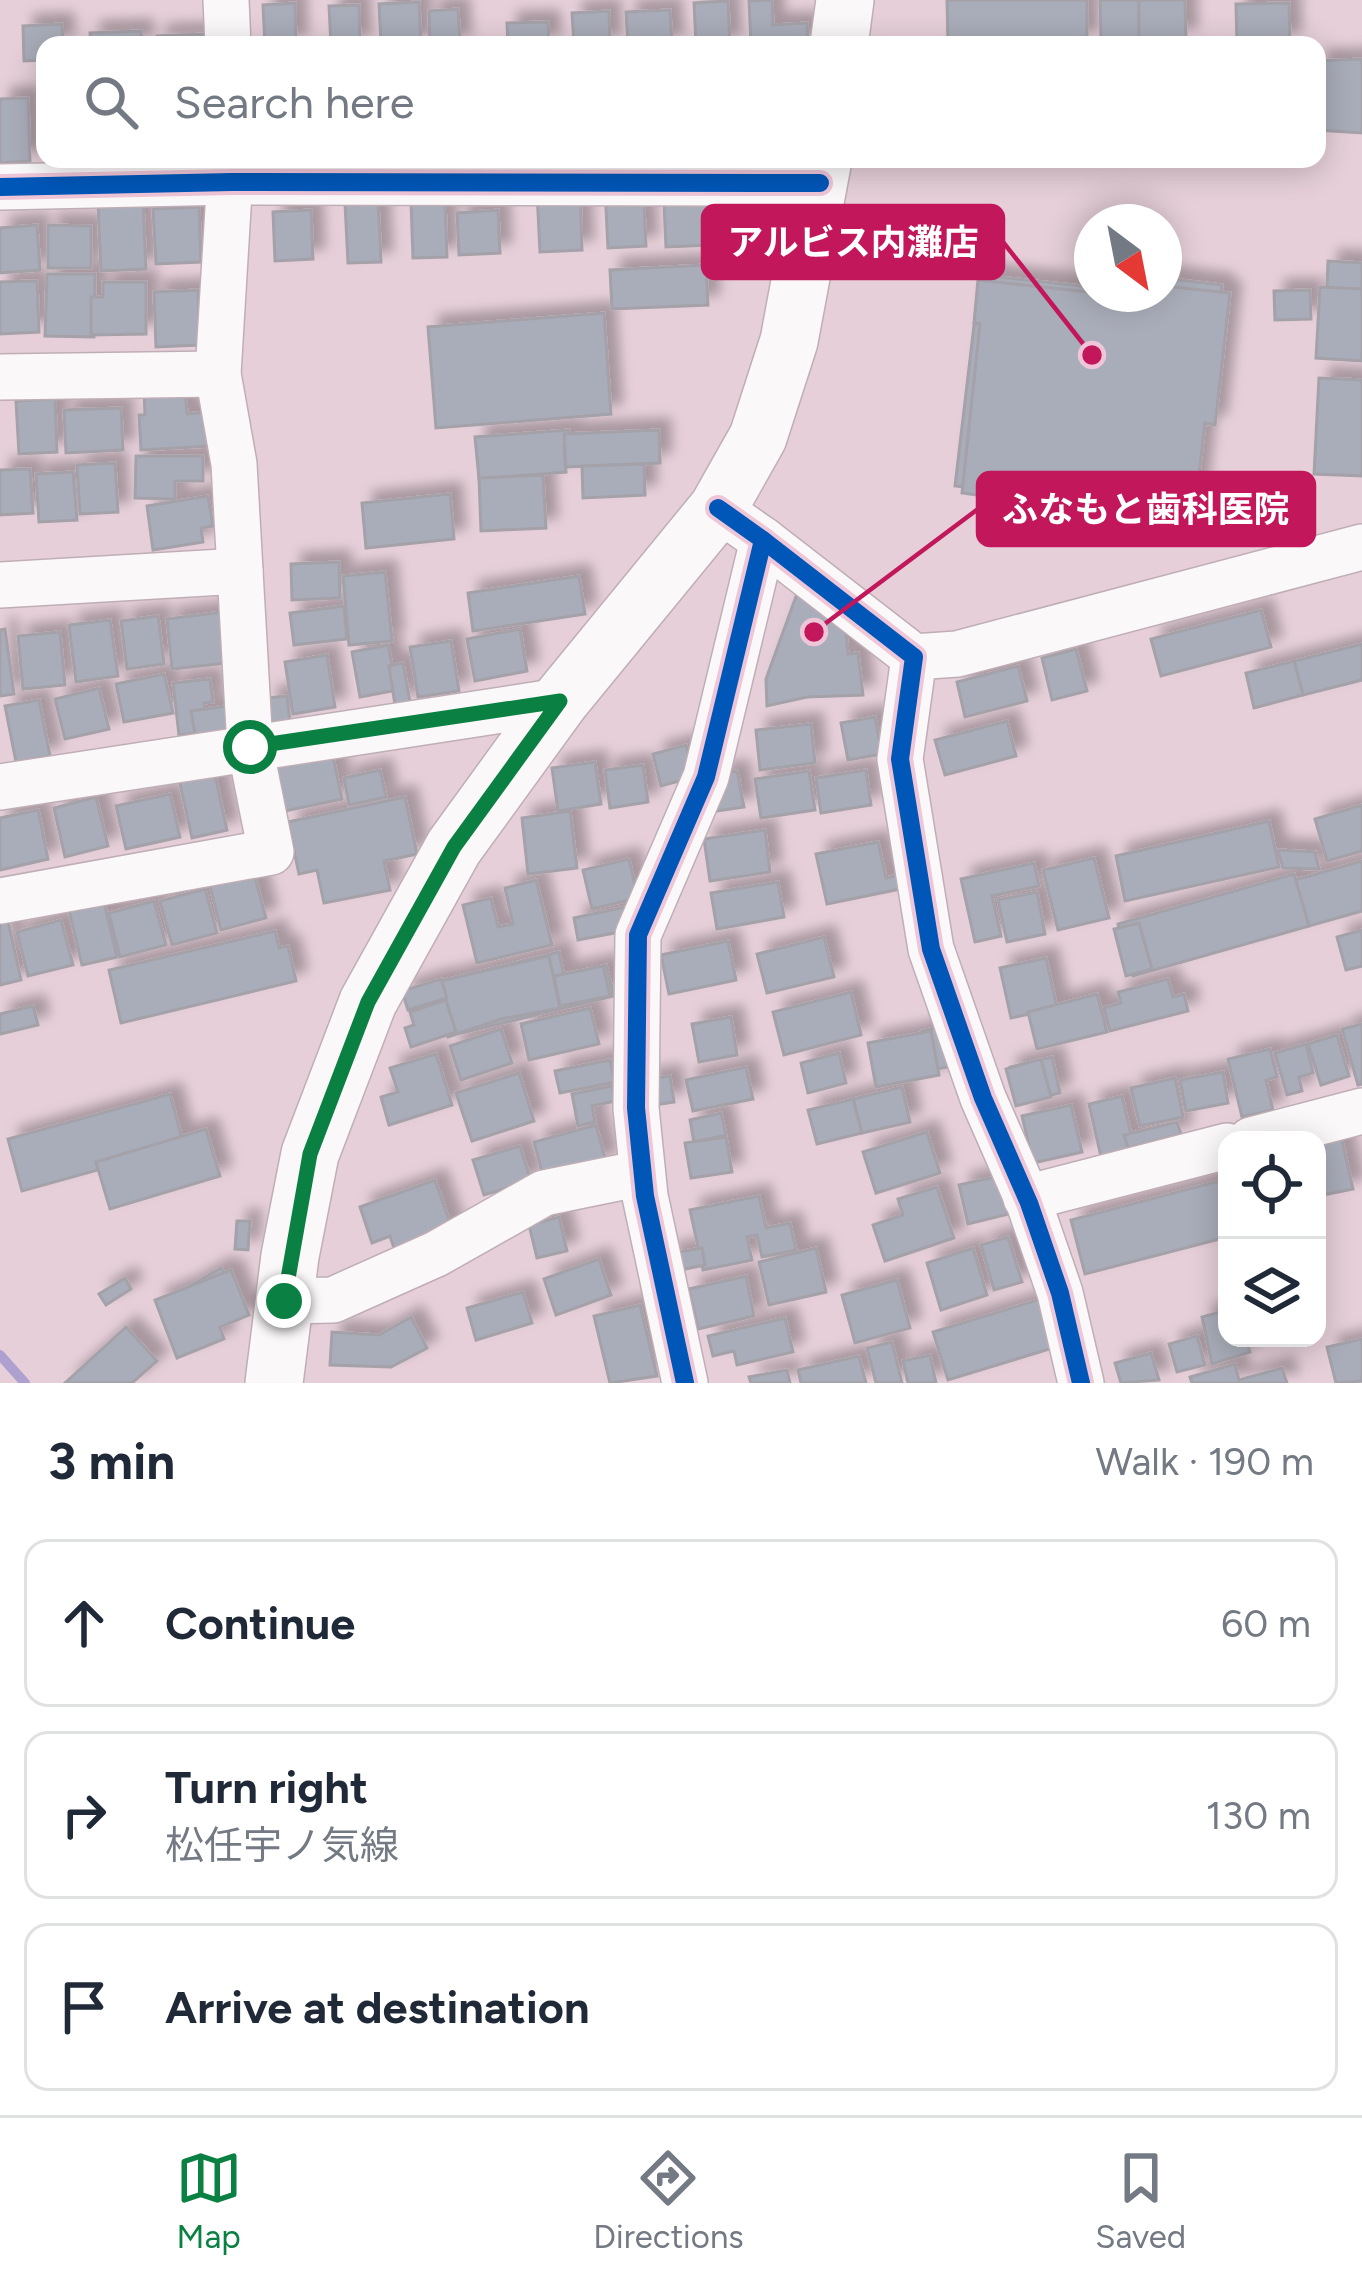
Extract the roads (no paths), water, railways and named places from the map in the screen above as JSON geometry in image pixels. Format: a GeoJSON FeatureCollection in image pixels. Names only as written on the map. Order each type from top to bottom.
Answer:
{"type":"FeatureCollection","features":[{"type":"Feature","properties":{"kind":"main road"},"geometry":{"type":"LineString","coordinates":[[840,36],[845,0]]}},
{"type":"Feature","properties":{"kind":"main road"},"geometry":{"type":"LineString","coordinates":[[274,1383],[310,1154],[368,1002],[454,847],[560,701],[740,524],[758,437],[783,361],[822,171]]}},
{"type":"Feature","properties":{"kind":"street"},"geometry":{"type":"LineString","coordinates":[[226,0],[228,36]]}},
{"type":"Feature","properties":{"kind":"street"},"geometry":{"type":"LineString","coordinates":[[0,187],[232,171],[822,171]]}},
{"type":"Feature","properties":{"kind":"street"},"geometry":{"type":"LineString","coordinates":[[0,902],[271,852],[250,747],[234,464],[218,374],[232,171]]}},
{"type":"Feature","properties":{"kind":"street"},"geometry":{"type":"LineString","coordinates":[[0,376],[218,374]]}},
{"type":"Feature","properties":{"kind":"street"},"geometry":{"type":"LineString","coordinates":[[685,1383],[643,1173],[636,1108],[638,934],[706,777],[740,524],[914,657],[957,654],[1362,547]]}},
{"type":"Feature","properties":{"kind":"street"},"geometry":{"type":"LineString","coordinates":[[0,585],[240,571]]}},
{"type":"Feature","properties":{"kind":"street"},"geometry":{"type":"LineString","coordinates":[[914,657],[900,759],[932,949],[983,1098],[1060,1293],[1081,1383]]}},
{"type":"Feature","properties":{"kind":"street"},"geometry":{"type":"LineString","coordinates":[[0,787],[560,701]]}},
{"type":"Feature","properties":{"kind":"street"},"geometry":{"type":"LineString","coordinates":[[1285,1131],[1362,1111]]}},
{"type":"Feature","properties":{"kind":"street"},"geometry":{"type":"LineString","coordinates":[[1026,1198],[1218,1148]]}},
{"type":"Feature","properties":{"kind":"street"},"geometry":{"type":"LineString","coordinates":[[284,1301],[333,1300],[436,1254],[544,1193],[643,1173]]}},
{"type":"Feature","properties":{"kind":"waterway"},"geometry":{"type":"LineString","coordinates":[[0,1355],[25,1383]]}},
{"type":"Feature","properties":{"kind":"place","name":"アルビス内灘店"},"geometry":{"type":"Point","coordinates":[1092,355]}},
{"type":"Feature","properties":{"kind":"place","name":"ふなもと歯科医院"},"geometry":{"type":"Point","coordinates":[814,632]}}]}
